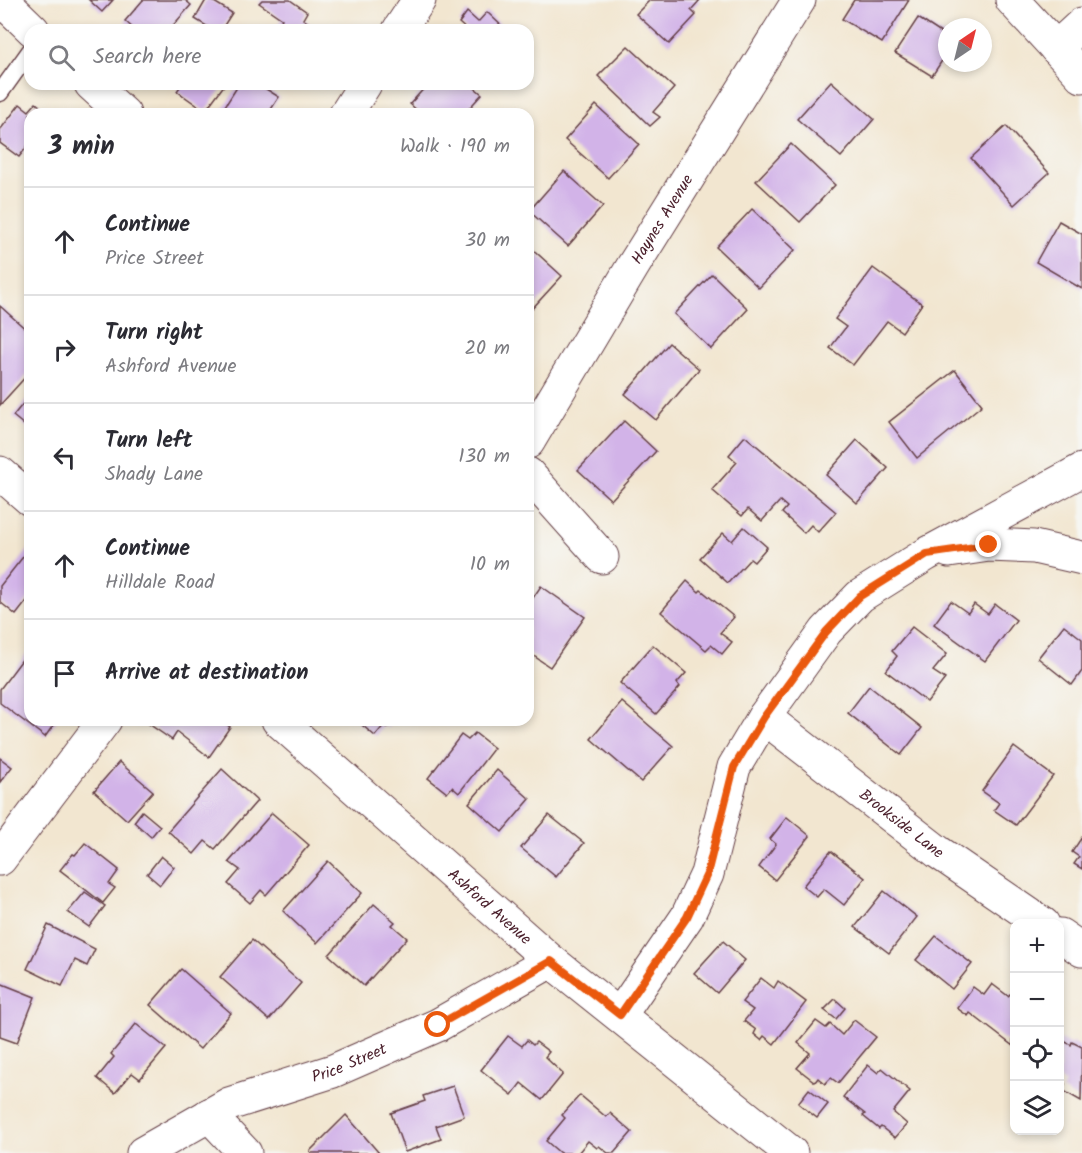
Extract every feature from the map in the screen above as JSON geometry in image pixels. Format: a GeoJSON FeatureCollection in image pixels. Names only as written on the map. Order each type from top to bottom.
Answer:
{"type":"FeatureCollection","features":[{"type":"Feature","properties":{"kind":"street"},"geometry":{"type":"LineString","coordinates":[[3,0],[27,24]]}},
{"type":"Feature","properties":{"kind":"street"},"geometry":{"type":"LineString","coordinates":[[403,24],[419,0]]}},
{"type":"Feature","properties":{"kind":"street","name":"Haynes Avenue"},"geometry":{"type":"LineString","coordinates":[[534,432],[633,266],[799,0]]}},
{"type":"Feature","properties":{"kind":"street"},"geometry":{"type":"LineString","coordinates":[[1012,0],[1082,76]]}},
{"type":"Feature","properties":{"kind":"street"},"geometry":{"type":"LineString","coordinates":[[1056,48],[1082,24]]}},
{"type":"Feature","properties":{"kind":"street"},"geometry":{"type":"LineString","coordinates":[[98,90],[117,108]]}},
{"type":"Feature","properties":{"kind":"street"},"geometry":{"type":"LineString","coordinates":[[350,108],[361,90]]}},
{"type":"Feature","properties":{"kind":"street"},"geometry":{"type":"LineString","coordinates":[[620,1015],[687,917],[697,896],[707,874],[734,767],[764,717],[826,632],[860,596],[927,554],[1082,470]]}},
{"type":"Feature","properties":{"kind":"street"},"geometry":{"type":"LineString","coordinates":[[0,473],[24,495]]}},
{"type":"Feature","properties":{"kind":"street"},"geometry":{"type":"LineString","coordinates":[[534,481],[602,557]]}},
{"type":"Feature","properties":{"kind":"street"},"geometry":{"type":"LineString","coordinates":[[927,554],[989,545],[1034,547],[1082,558]]}},
{"type":"Feature","properties":{"kind":"street","name":"Brookside Lane"},"geometry":{"type":"LineString","coordinates":[[764,717],[938,852],[1036,919]]}},
{"type":"Feature","properties":{"kind":"street"},"geometry":{"type":"LineString","coordinates":[[0,859],[100,726]]}},
{"type":"Feature","properties":{"kind":"street","name":"Ashford Avenue"},"geometry":{"type":"LineString","coordinates":[[285,726],[551,961],[791,1153]]}},
{"type":"Feature","properties":{"kind":"street"},"geometry":{"type":"LineString","coordinates":[[1064,937],[1082,950]]}},
{"type":"Feature","properties":{"kind":"street","name":"Price Street"},"geometry":{"type":"LineString","coordinates":[[143,1153],[229,1104],[333,1071],[438,1025],[551,961]]}},
{"type":"Feature","properties":{"kind":"street"},"geometry":{"type":"LineString","coordinates":[[209,1115],[245,1153]]}},
{"type":"Feature","properties":{"kind":"lane"},"geometry":{"type":"LineString","coordinates":[[0,93],[24,59]]}},
{"type":"Feature","properties":{"kind":"building"},"geometry":{"type":"Polygon","coordinates":[[[89,0],[113,0],[102,12],[89,0]]]}},
{"type":"Feature","properties":{"kind":"building"},"geometry":{"type":"Polygon","coordinates":[[[143,0],[185,0],[191,5],[174,24],[128,24],[125,21],[143,0]]]}},
{"type":"Feature","properties":{"kind":"building"},"geometry":{"type":"Polygon","coordinates":[[[206,0],[211,0],[232,13],[225,24],[203,24],[195,19],[206,0]]]}},
{"type":"Feature","properties":{"kind":"building"},"geometry":{"type":"Polygon","coordinates":[[[262,0],[290,0],[307,12],[303,19],[310,24],[279,24],[282,19],[259,3],[262,0]]]}},
{"type":"Feature","properties":{"kind":"building"},"geometry":{"type":"Polygon","coordinates":[[[650,0],[700,0],[691,10],[696,15],[669,44],[636,14],[650,0]]]}},
{"type":"Feature","properties":{"kind":"building"},"geometry":{"type":"Polygon","coordinates":[[[854,0],[909,0],[882,43],[842,19],[854,0]]]}},
{"type":"Feature","properties":{"kind":"building"},"geometry":{"type":"Polygon","coordinates":[[[467,12],[478,22],[487,12],[500,24],[460,24],[467,12]]]}},
{"type":"Feature","properties":{"kind":"building"},"geometry":{"type":"Polygon","coordinates":[[[918,18],[938,31],[938,67],[932,76],[895,53],[918,18]]]}},
{"type":"Feature","properties":{"kind":"building"},"geometry":{"type":"Polygon","coordinates":[[[628,46],[674,88],[653,112],[660,117],[650,126],[598,76],[628,46]]]}},
{"type":"Feature","properties":{"kind":"building"},"geometry":{"type":"Polygon","coordinates":[[[831,81],[874,119],[841,157],[797,119],[831,81]]]}},
{"type":"Feature","properties":{"kind":"building"},"geometry":{"type":"Polygon","coordinates":[[[221,90],[207,108],[201,108],[177,91],[221,90]]]}},
{"type":"Feature","properties":{"kind":"building"},"geometry":{"type":"Polygon","coordinates":[[[235,90],[268,90],[279,97],[272,108],[224,108],[235,90]]]}},
{"type":"Feature","properties":{"kind":"building"},"geometry":{"type":"Polygon","coordinates":[[[423,90],[477,90],[482,94],[469,108],[414,108],[410,104],[423,90]]]}},
{"type":"Feature","properties":{"kind":"building"},"geometry":{"type":"Polygon","coordinates":[[[36,103],[42,108],[32,108],[36,103]]]}},
{"type":"Feature","properties":{"kind":"building"},"geometry":{"type":"Polygon","coordinates":[[[20,104],[25,108],[24,151],[19,157],[0,143],[0,130],[20,104]]]}},
{"type":"Feature","properties":{"kind":"building"},"geometry":{"type":"Polygon","coordinates":[[[596,105],[639,144],[608,178],[565,140],[596,105]]]}},
{"type":"Feature","properties":{"kind":"building"},"geometry":{"type":"Polygon","coordinates":[[[1006,126],[1049,173],[1014,205],[971,158],[1006,126]]]}},
{"type":"Feature","properties":{"kind":"building"},"geometry":{"type":"Polygon","coordinates":[[[791,144],[835,185],[800,222],[756,181],[791,144]]]}},
{"type":"Feature","properties":{"kind":"building"},"geometry":{"type":"Polygon","coordinates":[[[564,171],[603,206],[568,246],[534,215],[534,205],[564,171]]]}},
{"type":"Feature","properties":{"kind":"building"},"geometry":{"type":"Polygon","coordinates":[[[752,209],[795,250],[759,288],[716,247],[752,209]]]}},
{"type":"Feature","properties":{"kind":"building"},"geometry":{"type":"Polygon","coordinates":[[[1059,221],[1082,234],[1082,289],[1036,262],[1059,221]]]}},
{"type":"Feature","properties":{"kind":"building"},"geometry":{"type":"Polygon","coordinates":[[[534,250],[562,276],[534,306],[534,250]]]}},
{"type":"Feature","properties":{"kind":"building"},"geometry":{"type":"Polygon","coordinates":[[[873,268],[922,304],[902,332],[887,321],[853,365],[830,348],[846,327],[835,319],[873,268]]]}},
{"type":"Feature","properties":{"kind":"building"},"geometry":{"type":"Polygon","coordinates":[[[712,274],[748,309],[711,349],[674,314],[712,274]]]}},
{"type":"Feature","properties":{"kind":"building"},"geometry":{"type":"Polygon","coordinates":[[[0,306],[24,328],[24,379],[0,405],[0,306]]]}},
{"type":"Feature","properties":{"kind":"building"},"geometry":{"type":"Polygon","coordinates":[[[669,343],[699,369],[656,420],[625,394],[669,343]]]}},
{"type":"Feature","properties":{"kind":"building"},"geometry":{"type":"Polygon","coordinates":[[[955,370],[982,405],[917,458],[889,422],[955,370]]]}},
{"type":"Feature","properties":{"kind":"building"},"geometry":{"type":"Polygon","coordinates":[[[24,402],[24,425],[13,416],[24,402]]]}},
{"type":"Feature","properties":{"kind":"building"},"geometry":{"type":"Polygon","coordinates":[[[624,421],[656,451],[611,500],[578,470],[624,421]]]}},
{"type":"Feature","properties":{"kind":"building"},"geometry":{"type":"Polygon","coordinates":[[[745,436],[836,512],[818,532],[811,525],[804,533],[782,513],[787,507],[780,501],[762,521],[748,509],[742,516],[712,490],[737,462],[729,455],[745,436]]]}},
{"type":"Feature","properties":{"kind":"building"},"geometry":{"type":"Polygon","coordinates":[[[857,440],[888,468],[857,503],[826,475],[857,440]]]}},
{"type":"Feature","properties":{"kind":"building"},"geometry":{"type":"Polygon","coordinates":[[[744,527],[767,547],[754,562],[750,559],[728,583],[700,558],[723,533],[732,541],[744,527]]]}},
{"type":"Feature","properties":{"kind":"building"},"geometry":{"type":"Polygon","coordinates":[[[24,556],[24,605],[16,615],[0,602],[0,586],[24,556]]]}},
{"type":"Feature","properties":{"kind":"building"},"geometry":{"type":"Polygon","coordinates":[[[687,581],[734,617],[720,633],[732,642],[722,654],[711,645],[706,650],[661,612],[687,581]]]}},
{"type":"Feature","properties":{"kind":"building"},"geometry":{"type":"Polygon","coordinates":[[[541,586],[585,617],[550,667],[534,656],[534,596],[541,586]]]}},
{"type":"Feature","properties":{"kind":"building"},"geometry":{"type":"Polygon","coordinates":[[[951,601],[968,613],[974,604],[988,614],[995,604],[1016,620],[985,661],[934,624],[951,601]]]}},
{"type":"Feature","properties":{"kind":"building"},"geometry":{"type":"Polygon","coordinates":[[[1064,625],[1082,639],[1082,671],[1072,685],[1038,658],[1064,625]]]}},
{"type":"Feature","properties":{"kind":"building"},"geometry":{"type":"Polygon","coordinates":[[[912,627],[947,654],[933,671],[945,679],[927,702],[886,671],[897,656],[892,651],[912,627]]]}},
{"type":"Feature","properties":{"kind":"building"},"geometry":{"type":"Polygon","coordinates":[[[653,645],[686,673],[677,683],[680,687],[656,714],[620,683],[653,645]]]}},
{"type":"Feature","properties":{"kind":"building"},"geometry":{"type":"Polygon","coordinates":[[[24,657],[24,721],[0,703],[0,689],[24,657]]]}},
{"type":"Feature","properties":{"kind":"building"},"geometry":{"type":"Polygon","coordinates":[[[869,686],[922,728],[901,755],[848,713],[869,686]]]}},
{"type":"Feature","properties":{"kind":"building"},"geometry":{"type":"Polygon","coordinates":[[[622,702],[673,746],[641,782],[591,739],[622,702]]]}},
{"type":"Feature","properties":{"kind":"building"},"geometry":{"type":"Polygon","coordinates":[[[30,726],[53,726],[45,737],[30,726]]]}},
{"type":"Feature","properties":{"kind":"building"},"geometry":{"type":"Polygon","coordinates":[[[152,726],[230,727],[209,757],[177,732],[172,740],[152,726]]]}},
{"type":"Feature","properties":{"kind":"building"},"geometry":{"type":"Polygon","coordinates":[[[363,726],[383,726],[375,736],[363,726]]]}},
{"type":"Feature","properties":{"kind":"building"},"geometry":{"type":"Polygon","coordinates":[[[475,733],[494,748],[459,793],[452,787],[447,793],[428,778],[461,735],[468,740],[475,733]]]}},
{"type":"Feature","properties":{"kind":"building"},"geometry":{"type":"Polygon","coordinates":[[[1014,747],[1053,776],[1016,825],[994,810],[999,803],[982,791],[1014,747]]]}},
{"type":"Feature","properties":{"kind":"building"},"geometry":{"type":"Polygon","coordinates":[[[0,758],[12,767],[0,782],[0,758]]]}},
{"type":"Feature","properties":{"kind":"building"},"geometry":{"type":"Polygon","coordinates":[[[119,762],[153,791],[127,820],[94,791],[119,762]]]}},
{"type":"Feature","properties":{"kind":"building"},"geometry":{"type":"Polygon","coordinates":[[[222,769],[257,801],[215,849],[205,841],[194,854],[168,831],[222,769]]]}},
{"type":"Feature","properties":{"kind":"building"},"geometry":{"type":"Polygon","coordinates":[[[497,770],[530,799],[502,832],[469,803],[497,770]]]}},
{"type":"Feature","properties":{"kind":"building"},"geometry":{"type":"Polygon","coordinates":[[[142,811],[160,826],[151,837],[134,822],[142,811]]]}},
{"type":"Feature","properties":{"kind":"building"},"geometry":{"type":"Polygon","coordinates":[[[272,813],[309,845],[266,895],[261,890],[250,903],[228,884],[240,870],[229,862],[272,813]]]}},
{"type":"Feature","properties":{"kind":"building"},"geometry":{"type":"Polygon","coordinates":[[[549,815],[584,843],[556,877],[521,848],[549,815]]]}},
{"type":"Feature","properties":{"kind":"building"},"geometry":{"type":"Polygon","coordinates":[[[787,817],[810,836],[775,880],[759,867],[776,844],[770,839],[787,817]]]}},
{"type":"Feature","properties":{"kind":"building"},"geometry":{"type":"Polygon","coordinates":[[[1082,837],[1082,869],[1074,864],[1079,857],[1072,852],[1082,837]]]}},
{"type":"Feature","properties":{"kind":"building"},"geometry":{"type":"Polygon","coordinates":[[[85,843],[119,870],[109,884],[115,888],[103,903],[60,870],[85,843]]]}},
{"type":"Feature","properties":{"kind":"building"},"geometry":{"type":"Polygon","coordinates":[[[831,851],[865,878],[844,905],[824,889],[817,897],[803,886],[831,851]]]}},
{"type":"Feature","properties":{"kind":"building"},"geometry":{"type":"Polygon","coordinates":[[[161,856],[174,867],[160,885],[147,874],[161,856]]]}},
{"type":"Feature","properties":{"kind":"building"},"geometry":{"type":"Polygon","coordinates":[[[328,861],[362,893],[317,943],[283,911],[328,861]]]}},
{"type":"Feature","properties":{"kind":"building"},"geometry":{"type":"Polygon","coordinates":[[[884,891],[917,917],[889,953],[855,927],[884,891]]]}},
{"type":"Feature","properties":{"kind":"building"},"geometry":{"type":"Polygon","coordinates":[[[85,892],[105,906],[89,927],[68,912],[85,892]]]}},
{"type":"Feature","properties":{"kind":"building"},"geometry":{"type":"Polygon","coordinates":[[[374,904],[395,922],[392,925],[407,938],[364,986],[329,955],[374,904]]]}},
{"type":"Feature","properties":{"kind":"building"},"geometry":{"type":"Polygon","coordinates":[[[48,925],[95,949],[87,966],[75,960],[62,986],[27,969],[48,925]]]}},
{"type":"Feature","properties":{"kind":"building"},"geometry":{"type":"Polygon","coordinates":[[[936,936],[972,964],[952,989],[916,960],[936,936]]]}},
{"type":"Feature","properties":{"kind":"building"},"geometry":{"type":"Polygon","coordinates":[[[252,940],[301,983],[269,1020],[220,977],[252,940]]]}},
{"type":"Feature","properties":{"kind":"building"},"geometry":{"type":"Polygon","coordinates":[[[723,941],[745,960],[717,993],[694,973],[723,941]]]}},
{"type":"Feature","properties":{"kind":"building"},"geometry":{"type":"Polygon","coordinates":[[[181,969],[231,1013],[200,1049],[150,1005],[181,969]]]}},
{"type":"Feature","properties":{"kind":"building"},"geometry":{"type":"Polygon","coordinates":[[[761,978],[774,988],[778,981],[806,1002],[774,1044],[764,1036],[761,1040],[754,1034],[756,1030],[744,1021],[753,1010],[742,1002],[761,978]]]}},
{"type":"Feature","properties":{"kind":"building"},"geometry":{"type":"Polygon","coordinates":[[[0,983],[35,997],[17,1043],[0,1037],[0,983]]]}},
{"type":"Feature","properties":{"kind":"building"},"geometry":{"type":"Polygon","coordinates":[[[992,984],[1008,996],[1010,994],[1010,1044],[970,1013],[968,1016],[957,1008],[973,987],[984,995],[992,984]]]}},
{"type":"Feature","properties":{"kind":"building"},"geometry":{"type":"Polygon","coordinates":[[[835,999],[845,1008],[836,1019],[824,1010],[835,999]]]}},
{"type":"Feature","properties":{"kind":"building"},"geometry":{"type":"Polygon","coordinates":[[[854,1020],[876,1037],[838,1083],[831,1078],[825,1084],[818,1078],[815,1082],[797,1068],[810,1053],[798,1043],[816,1021],[826,1028],[830,1024],[842,1035],[854,1020]]]}},
{"type":"Feature","properties":{"kind":"building"},"geometry":{"type":"Polygon","coordinates":[[[136,1024],[166,1048],[140,1079],[132,1073],[115,1093],[97,1078],[114,1057],[111,1054],[136,1024]]]}},
{"type":"Feature","properties":{"kind":"building"},"geometry":{"type":"Polygon","coordinates":[[[508,1036],[522,1046],[527,1040],[533,1045],[536,1042],[549,1052],[545,1057],[563,1074],[542,1100],[521,1083],[512,1095],[481,1070],[508,1036]]]}},
{"type":"Feature","properties":{"kind":"building"},"geometry":{"type":"Polygon","coordinates":[[[1064,1041],[1082,1047],[1081,1101],[1064,1091],[1064,1041]]]}},
{"type":"Feature","properties":{"kind":"building"},"geometry":{"type":"Polygon","coordinates":[[[868,1065],[878,1073],[882,1068],[910,1091],[893,1112],[907,1124],[895,1138],[881,1127],[879,1129],[863,1116],[865,1114],[843,1097],[868,1065]]]}},
{"type":"Feature","properties":{"kind":"building"},"geometry":{"type":"Polygon","coordinates":[[[453,1086],[464,1116],[436,1126],[441,1139],[405,1152],[391,1113],[425,1101],[423,1096],[453,1086]]]}},
{"type":"Feature","properties":{"kind":"building"},"geometry":{"type":"Polygon","coordinates":[[[809,1089],[828,1104],[817,1118],[798,1103],[809,1089]]]}},
{"type":"Feature","properties":{"kind":"building"},"geometry":{"type":"Polygon","coordinates":[[[580,1095],[606,1117],[610,1113],[632,1132],[614,1153],[608,1153],[599,1146],[597,1148],[588,1141],[578,1153],[560,1153],[546,1141],[565,1118],[562,1115],[580,1095]]]}},
{"type":"Feature","properties":{"kind":"building"},"geometry":{"type":"Polygon","coordinates":[[[346,1115],[379,1153],[311,1153],[310,1151],[346,1115]]]}},
{"type":"Feature","properties":{"kind":"route"},"geometry":{"type":"LineString","coordinates":[[438,1025],[551,961],[620,1015],[687,917],[707,874],[734,767],[764,717],[826,632],[860,596],[927,554],[989,545]]}}]}
